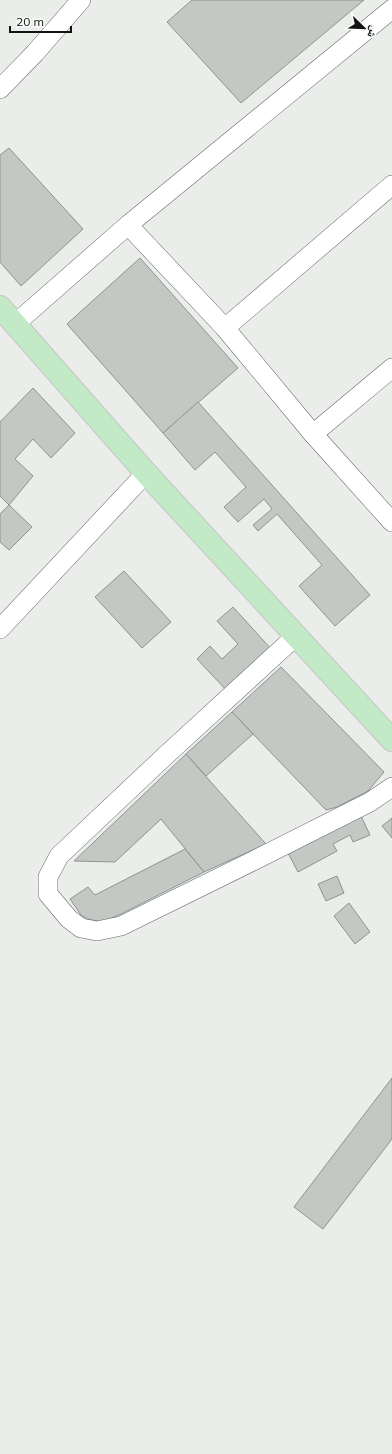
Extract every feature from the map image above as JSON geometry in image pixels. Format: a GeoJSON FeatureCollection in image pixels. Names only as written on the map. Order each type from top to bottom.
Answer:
{"type":"FeatureCollection","features":[{"type":"Feature","properties":{"kind":"main road"},"geometry":{"type":"LineString","coordinates":[[0,307],[146,473],[391,736]]}},
{"type":"Feature","properties":{"kind":"street"},"geometry":{"type":"LineString","coordinates":[[0,89],[35,53],[81,0]]}},
{"type":"Feature","properties":{"kind":"street"},"geometry":{"type":"LineString","coordinates":[[15,324],[128,225],[392,9]]}},
{"type":"Feature","properties":{"kind":"street"},"geometry":{"type":"LineString","coordinates":[[225,328],[392,185]]}},
{"type":"Feature","properties":{"kind":"street"},"geometry":{"type":"LineString","coordinates":[[128,225],[225,328],[313,434],[392,522]]}},
{"type":"Feature","properties":{"kind":"street"},"geometry":{"type":"LineString","coordinates":[[313,434],[392,368]]}},
{"type":"Feature","properties":{"kind":"street"},"geometry":{"type":"LineString","coordinates":[[0,629],[146,473]]}},
{"type":"Feature","properties":{"kind":"street"},"geometry":{"type":"LineString","coordinates":[[297,636],[170,751],[59,856],[48,877],[48,894],[69,919],[81,928],[97,931],[122,926],[370,802],[392,787]]}},
{"type":"Feature","properties":{"kind":"building"},"geometry":{"type":"Polygon","coordinates":[[[192,0],[364,0],[241,103],[167,22],[192,0]]]}},
{"type":"Feature","properties":{"kind":"building"},"geometry":{"type":"Polygon","coordinates":[[[9,148],[83,229],[21,286],[0,262],[0,155],[9,148]]]}},
{"type":"Feature","properties":{"kind":"building"},"geometry":{"type":"Polygon","coordinates":[[[140,258],[238,368],[163,433],[67,324],[140,258]]]}},
{"type":"Feature","properties":{"kind":"building"},"geometry":{"type":"Polygon","coordinates":[[[33,388],[75,433],[51,458],[33,439],[15,459],[33,476],[9,505],[0,496],[0,422],[33,388]]]}},
{"type":"Feature","properties":{"kind":"building"},"geometry":{"type":"Polygon","coordinates":[[[198,402],[370,595],[335,626],[299,586],[322,565],[277,514],[258,531],[253,525],[272,509],[264,499],[238,522],[224,507],[246,487],[215,452],[195,470],[163,433],[198,402]]]}},
{"type":"Feature","properties":{"kind":"building"},"geometry":{"type":"Polygon","coordinates":[[[9,505],[32,527],[9,550],[0,542],[0,514],[9,505]]]}},
{"type":"Feature","properties":{"kind":"building"},"geometry":{"type":"Polygon","coordinates":[[[124,571],[171,622],[142,648],[95,597],[124,571]]]}},
{"type":"Feature","properties":{"kind":"building"},"geometry":{"type":"Polygon","coordinates":[[[233,607],[272,650],[228,692],[197,659],[210,646],[222,659],[238,644],[217,621],[233,607]]]}},
{"type":"Feature","properties":{"kind":"building"},"geometry":{"type":"Polygon","coordinates":[[[281,667],[384,772],[368,791],[337,807],[326,810],[232,712],[281,667]]]}},
{"type":"Feature","properties":{"kind":"building"},"geometry":{"type":"Polygon","coordinates":[[[232,712],[253,734],[206,776],[186,754],[232,712]]]}},
{"type":"Feature","properties":{"kind":"building"},"geometry":{"type":"Polygon","coordinates":[[[186,754],[266,844],[204,872],[161,819],[115,862],[74,861],[186,754]]]}},
{"type":"Feature","properties":{"kind":"building"},"geometry":{"type":"Polygon","coordinates":[[[361,816],[370,835],[353,842],[350,835],[333,844],[337,851],[298,872],[288,853],[361,816]]]}},
{"type":"Feature","properties":{"kind":"building"},"geometry":{"type":"Polygon","coordinates":[[[392,818],[392,838],[382,826],[392,818]]]}},
{"type":"Feature","properties":{"kind":"building"},"geometry":{"type":"Polygon","coordinates":[[[185,849],[204,872],[121,914],[102,922],[88,919],[81,915],[70,899],[88,887],[95,895],[185,849]]]}},
{"type":"Feature","properties":{"kind":"building"},"geometry":{"type":"Polygon","coordinates":[[[337,876],[344,893],[326,901],[318,884],[337,876]]]}},
{"type":"Feature","properties":{"kind":"building"},"geometry":{"type":"Polygon","coordinates":[[[349,903],[370,932],[355,944],[334,916],[349,903]]]}},
{"type":"Feature","properties":{"kind":"building"},"geometry":{"type":"Polygon","coordinates":[[[392,1078],[392,1139],[323,1229],[294,1207],[392,1078]]]}}]}
